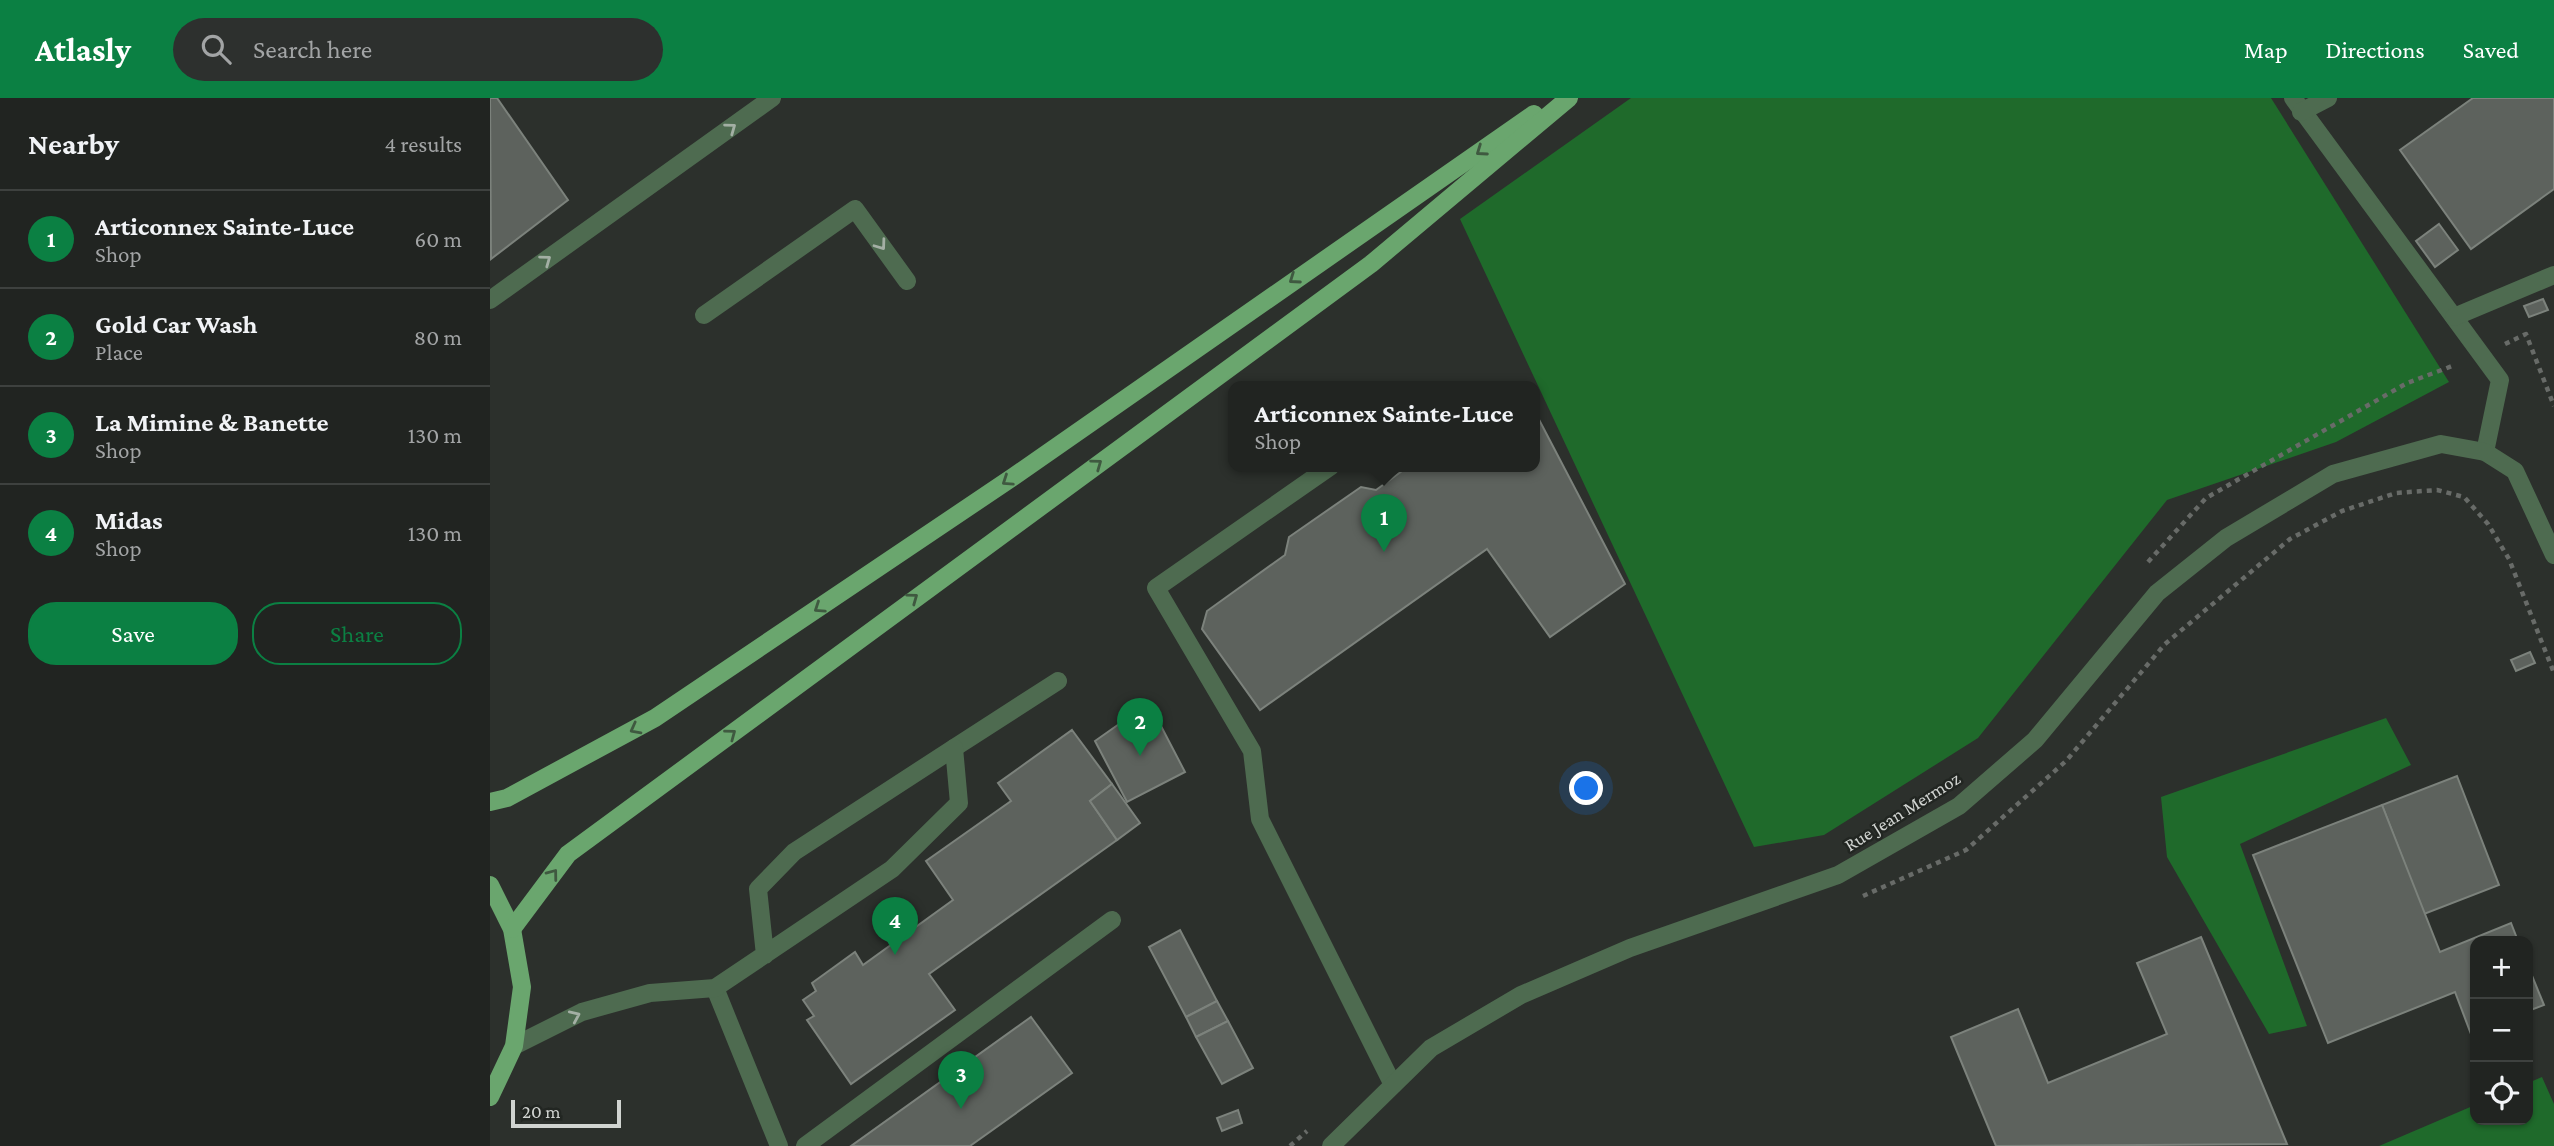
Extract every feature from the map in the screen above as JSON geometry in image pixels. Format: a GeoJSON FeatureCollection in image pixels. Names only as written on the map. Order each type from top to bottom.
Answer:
{"type":"FeatureCollection","features":[{"type":"Feature","properties":{"kind":"main road"},"geometry":{"type":"LineString","coordinates":[[490,802],[507,798],[655,718],[1013,477],[1558,98]]}},
{"type":"Feature","properties":{"kind":"main road"},"geometry":{"type":"LineString","coordinates":[[512,929],[568,854],[1371,264],[1569,98]]}},
{"type":"Feature","properties":{"kind":"main road"},"geometry":{"type":"LineString","coordinates":[[490,884],[512,929],[522,987],[514,1046],[490,1097]]}},
{"type":"Feature","properties":{"kind":"street"},"geometry":{"type":"LineString","coordinates":[[490,300],[772,98]]}},
{"type":"Feature","properties":{"kind":"street"},"geometry":{"type":"LineString","coordinates":[[2328,98],[2297,105],[2500,380],[2485,452]]}},
{"type":"Feature","properties":{"kind":"street"},"geometry":{"type":"LineString","coordinates":[[704,315],[855,209],[907,281]]}},
{"type":"Feature","properties":{"kind":"street"},"geometry":{"type":"LineString","coordinates":[[2454,317],[2554,275]]}},
{"type":"Feature","properties":{"kind":"street","name":"Rue Jean Mermoz"},"geometry":{"type":"LineString","coordinates":[[1331,1146],[1431,1048],[1521,995],[1630,948],[1838,875],[1959,806],[2035,740],[2157,593],[2226,538],[2333,474],[2441,444],[2485,452],[2515,471],[2554,555]]}},
{"type":"Feature","properties":{"kind":"street"},"geometry":{"type":"LineString","coordinates":[[1322,472],[1156,588],[1252,751],[1260,819],[1393,1085]]}},
{"type":"Feature","properties":{"kind":"street"},"geometry":{"type":"LineString","coordinates":[[765,955],[758,889],[794,852],[1058,681]]}},
{"type":"Feature","properties":{"kind":"street"},"geometry":{"type":"LineString","coordinates":[[514,1046],[582,1012],[650,993],[715,988],[892,869],[959,803],[954,748]]}},
{"type":"Feature","properties":{"kind":"street"},"geometry":{"type":"LineString","coordinates":[[805,1146],[1112,920]]}},
{"type":"Feature","properties":{"kind":"street"},"geometry":{"type":"LineString","coordinates":[[715,988],[779,1146]]}},
{"type":"Feature","properties":{"kind":"path"},"geometry":{"type":"LineString","coordinates":[[2140,570],[2206,498],[2407,383],[2482,355],[2526,334],[2554,406]]}},
{"type":"Feature","properties":{"kind":"path"},"geometry":{"type":"LineString","coordinates":[[2129,686],[2165,643],[2290,539],[2342,511],[2396,494],[2437,490],[2464,496],[2488,524],[2509,559],[2554,673]]}},
{"type":"Feature","properties":{"kind":"path"},"geometry":{"type":"LineString","coordinates":[[1290,1146],[1310,1127]]}},
{"type":"Feature","properties":{"kind":"green space"},"geometry":{"type":"Polygon","coordinates":[[[1631,98],[2271,98],[2449,382],[2336,442],[2167,500],[1978,738],[1824,835],[1754,847],[1540,390],[1540,381],[1536,381],[1460,219],[1631,98]]]}},
{"type":"Feature","properties":{"kind":"green space"},"geometry":{"type":"Polygon","coordinates":[[[2386,718],[2411,765],[2240,844],[2307,1026],[2269,1034],[2167,857],[2161,797],[2386,718]]]}},
{"type":"Feature","properties":{"kind":"green space"},"geometry":{"type":"Polygon","coordinates":[[[2542,1077],[2554,1104],[2554,1146],[2379,1146],[2470,1107],[2470,1125],[2533,1125],[2533,1081],[2542,1077]]]}},
{"type":"Feature","properties":{"kind":"building"},"geometry":{"type":"Polygon","coordinates":[[[490,98],[497,98],[568,200],[491,259],[490,98]]]}},
{"type":"Feature","properties":{"kind":"building"},"geometry":{"type":"Polygon","coordinates":[[[2473,98],[2554,98],[2554,189],[2471,249],[2400,150],[2473,98]]]}},
{"type":"Feature","properties":{"kind":"building"},"geometry":{"type":"Polygon","coordinates":[[[2439,224],[2458,250],[2435,267],[2416,241],[2439,224]]]}},
{"type":"Feature","properties":{"kind":"building"},"geometry":{"type":"Polygon","coordinates":[[[2543,299],[2548,310],[2529,317],[2524,306],[2543,299]]]}},
{"type":"Feature","properties":{"kind":"building"},"geometry":{"type":"Polygon","coordinates":[[[1540,421],[1625,584],[1550,637],[1487,549],[1260,710],[1202,629],[1207,611],[1285,555],[1289,537],[1361,487],[1376,490],[1401,472],[1540,472],[1540,421]]]}},
{"type":"Feature","properties":{"kind":"building"},"geometry":{"type":"Polygon","coordinates":[[[2530,652],[2535,663],[2516,671],[2511,660],[2530,652]]]}},
{"type":"Feature","properties":{"kind":"building"},"geometry":{"type":"Polygon","coordinates":[[[1149,703],[1185,772],[1127,802],[1095,741],[1149,703]]]}},
{"type":"Feature","properties":{"kind":"building"},"geometry":{"type":"Polygon","coordinates":[[[1072,730],[1112,784],[1090,801],[1117,840],[929,974],[955,1010],[851,1084],[807,1020],[814,1016],[803,1000],[816,991],[812,983],[855,952],[863,965],[953,900],[926,861],[1011,801],[998,783],[1072,730]]]}},
{"type":"Feature","properties":{"kind":"building"},"geometry":{"type":"Polygon","coordinates":[[[2457,776],[2499,885],[2424,914],[2382,805],[2457,776]]]}},
{"type":"Feature","properties":{"kind":"building"},"geometry":{"type":"Polygon","coordinates":[[[1112,784],[1140,823],[1117,840],[1090,801],[1112,784]]]}},
{"type":"Feature","properties":{"kind":"building"},"geometry":{"type":"Polygon","coordinates":[[[2382,805],[2440,952],[2470,940],[2470,1031],[2455,992],[2328,1043],[2253,855],[2382,805]]]}},
{"type":"Feature","properties":{"kind":"building"},"geometry":{"type":"Polygon","coordinates":[[[2511,923],[2516,936],[2479,936],[2511,923]]]}},
{"type":"Feature","properties":{"kind":"building"},"geometry":{"type":"Polygon","coordinates":[[[1180,930],[1217,1001],[1186,1017],[1149,947],[1180,930]]]}},
{"type":"Feature","properties":{"kind":"building"},"geometry":{"type":"Polygon","coordinates":[[[2201,937],[2287,1144],[1996,1146],[1951,1037],[2018,1009],[2048,1083],[2167,1034],[2137,963],[2201,937]]]}},
{"type":"Feature","properties":{"kind":"building"},"geometry":{"type":"Polygon","coordinates":[[[2533,978],[2544,1005],[2533,1009],[2533,978]]]}},
{"type":"Feature","properties":{"kind":"building"},"geometry":{"type":"Polygon","coordinates":[[[1217,1001],[1228,1021],[1196,1037],[1186,1017],[1217,1001]]]}},
{"type":"Feature","properties":{"kind":"building"},"geometry":{"type":"Polygon","coordinates":[[[1031,1017],[1072,1073],[970,1146],[851,1146],[1031,1017]]]}},
{"type":"Feature","properties":{"kind":"building"},"geometry":{"type":"Polygon","coordinates":[[[1228,1021],[1253,1068],[1222,1084],[1196,1037],[1228,1021]]]}},
{"type":"Feature","properties":{"kind":"building"},"geometry":{"type":"Polygon","coordinates":[[[1238,1110],[1242,1123],[1222,1131],[1217,1118],[1238,1110]]]}},
{"type":"Feature","properties":{"kind":"place","name":"Articonnex Sainte-Luce"},"geometry":{"type":"Point","coordinates":[1384,552]}},
{"type":"Feature","properties":{"kind":"place","name":"Gold Car Wash"},"geometry":{"type":"Point","coordinates":[1140,756]}},
{"type":"Feature","properties":{"kind":"place","name":"Midas"},"geometry":{"type":"Point","coordinates":[895,955]}},
{"type":"Feature","properties":{"kind":"place","name":"La Mimine & Banette"},"geometry":{"type":"Point","coordinates":[961,1109]}}]}
